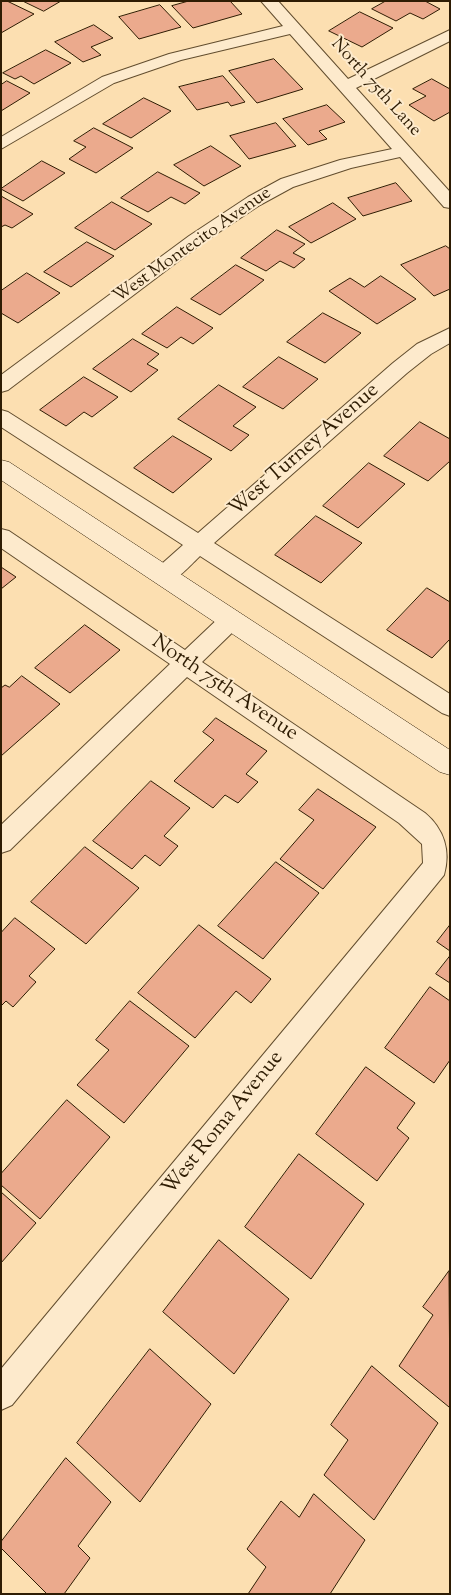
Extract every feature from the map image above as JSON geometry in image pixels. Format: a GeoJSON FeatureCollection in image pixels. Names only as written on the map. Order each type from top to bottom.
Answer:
{"type":"FeatureCollection","features":[{"type":"Feature","properties":{"kind":"main road"},"geometry":{"type":"LineString","coordinates":[[1,468],[450,764]]}},
{"type":"Feature","properties":{"kind":"street","name":"North 75th Lane"},"geometry":{"type":"LineString","coordinates":[[269,1],[450,203]]}},
{"type":"Feature","properties":{"kind":"street"},"geometry":{"type":"LineString","coordinates":[[1,144],[108,80],[175,57],[293,28]]}},
{"type":"Feature","properties":{"kind":"street"},"geometry":{"type":"LineString","coordinates":[[346,87],[450,35]]}},
{"type":"Feature","properties":{"kind":"street","name":"West Montecito Avenue"},"geometry":{"type":"LineString","coordinates":[[1,385],[195,240],[254,200],[287,183],[346,164],[405,151]]}},
{"type":"Feature","properties":{"kind":"street","name":"West Turney Avenue"},"geometry":{"type":"LineString","coordinates":[[164,575],[400,368],[424,348],[450,334]]}},
{"type":"Feature","properties":{"kind":"street"},"geometry":{"type":"LineString","coordinates":[[1,417],[450,706]]}},
{"type":"Feature","properties":{"kind":"street","name":"North 75th Avenue"},"geometry":{"type":"LineString","coordinates":[[1,537],[408,815],[427,830],[438,849]]}},
{"type":"Feature","properties":{"kind":"street"},"geometry":{"type":"LineString","coordinates":[[1,842],[231,620]]}},
{"type":"Feature","properties":{"kind":"street","name":"West Roma Avenue"},"geometry":{"type":"LineString","coordinates":[[1,1394],[435,867],[438,849]]}},
{"type":"Feature","properties":{"kind":"building"},"geometry":{"type":"Polygon","coordinates":[[[7,1],[34,14],[1,33],[1,2],[7,1]]]}},
{"type":"Feature","properties":{"kind":"building"},"geometry":{"type":"Polygon","coordinates":[[[23,1],[61,1],[44,11],[23,1]]]}},
{"type":"Feature","properties":{"kind":"building"},"geometry":{"type":"Polygon","coordinates":[[[189,1],[230,1],[242,14],[193,28],[172,6],[189,1]]]}},
{"type":"Feature","properties":{"kind":"building"},"geometry":{"type":"Polygon","coordinates":[[[386,1],[425,1],[440,9],[423,19],[410,13],[396,21],[372,9],[386,1]]]}},
{"type":"Feature","properties":{"kind":"building"},"geometry":{"type":"Polygon","coordinates":[[[160,5],[181,27],[139,39],[119,17],[160,5]]]}},
{"type":"Feature","properties":{"kind":"building"},"geometry":{"type":"Polygon","coordinates":[[[360,12],[393,28],[362,47],[329,31],[360,12]]]}},
{"type":"Feature","properties":{"kind":"building"},"geometry":{"type":"Polygon","coordinates":[[[94,25],[113,38],[91,47],[101,55],[83,62],[55,42],[94,25]]]}},
{"type":"Feature","properties":{"kind":"building"},"geometry":{"type":"Polygon","coordinates":[[[46,50],[71,63],[34,84],[21,76],[15,79],[3,73],[46,50]]]}},
{"type":"Feature","properties":{"kind":"building"},"geometry":{"type":"Polygon","coordinates":[[[274,59],[303,89],[257,103],[229,71],[274,59]]]}},
{"type":"Feature","properties":{"kind":"building"},"geometry":{"type":"Polygon","coordinates":[[[223,76],[245,102],[231,106],[228,102],[197,110],[179,87],[223,76]]]}},
{"type":"Feature","properties":{"kind":"building"},"geometry":{"type":"Polygon","coordinates":[[[432,79],[450,89],[450,112],[434,121],[409,105],[426,96],[413,89],[432,79]]]}},
{"type":"Feature","properties":{"kind":"building"},"geometry":{"type":"Polygon","coordinates":[[[7,81],[30,93],[1,111],[1,85],[7,81]]]}},
{"type":"Feature","properties":{"kind":"building"},"geometry":{"type":"Polygon","coordinates":[[[144,98],[171,111],[131,138],[103,124],[144,98]]]}},
{"type":"Feature","properties":{"kind":"building"},"geometry":{"type":"Polygon","coordinates":[[[327,105],[345,122],[319,131],[327,139],[308,145],[283,119],[327,105]]]}},
{"type":"Feature","properties":{"kind":"building"},"geometry":{"type":"Polygon","coordinates":[[[276,123],[296,146],[249,159],[230,136],[276,123]]]}},
{"type":"Feature","properties":{"kind":"building"},"geometry":{"type":"Polygon","coordinates":[[[94,128],[133,148],[96,173],[69,159],[86,147],[74,141],[94,128]]]}},
{"type":"Feature","properties":{"kind":"building"},"geometry":{"type":"Polygon","coordinates":[[[211,146],[241,166],[204,186],[174,165],[211,146]]]}},
{"type":"Feature","properties":{"kind":"building"},"geometry":{"type":"Polygon","coordinates":[[[42,161],[65,173],[23,201],[1,189],[42,161]]]}},
{"type":"Feature","properties":{"kind":"building"},"geometry":{"type":"Polygon","coordinates":[[[158,172],[200,193],[185,204],[171,197],[148,212],[121,198],[158,172]]]}},
{"type":"Feature","properties":{"kind":"building"},"geometry":{"type":"Polygon","coordinates":[[[396,183],[412,201],[363,216],[348,198],[396,183]]]}},
{"type":"Feature","properties":{"kind":"building"},"geometry":{"type":"Polygon","coordinates":[[[1,196],[33,214],[12,228],[5,225],[1,227],[1,196]]]}},
{"type":"Feature","properties":{"kind":"building"},"geometry":{"type":"Polygon","coordinates":[[[112,202],[152,224],[115,250],[75,228],[112,202]]]}},
{"type":"Feature","properties":{"kind":"building"},"geometry":{"type":"Polygon","coordinates":[[[333,203],[356,219],[311,243],[289,227],[333,203]]]}},
{"type":"Feature","properties":{"kind":"building"},"geometry":{"type":"Polygon","coordinates":[[[277,230],[305,244],[293,253],[305,259],[294,268],[280,261],[266,271],[241,258],[277,230]]]}},
{"type":"Feature","properties":{"kind":"building"},"geometry":{"type":"Polygon","coordinates":[[[87,242],[114,256],[71,287],[44,272],[87,242]]]}},
{"type":"Feature","properties":{"kind":"building"},"geometry":{"type":"Polygon","coordinates":[[[446,246],[450,249],[450,289],[434,296],[401,265],[446,246]]]}},
{"type":"Feature","properties":{"kind":"building"},"geometry":{"type":"Polygon","coordinates":[[[236,265],[264,280],[220,315],[191,299],[236,265]]]}},
{"type":"Feature","properties":{"kind":"building"},"geometry":{"type":"Polygon","coordinates":[[[27,273],[60,293],[18,323],[1,313],[1,291],[27,273]]]}},
{"type":"Feature","properties":{"kind":"building"},"geometry":{"type":"Polygon","coordinates":[[[381,276],[416,299],[377,324],[329,291],[350,278],[364,287],[381,276]]]}},
{"type":"Feature","properties":{"kind":"building"},"geometry":{"type":"Polygon","coordinates":[[[177,307],[213,328],[193,344],[181,337],[167,348],[142,334],[177,307]]]}},
{"type":"Feature","properties":{"kind":"building"},"geometry":{"type":"Polygon","coordinates":[[[323,313],[361,333],[325,363],[287,342],[323,313]]]}},
{"type":"Feature","properties":{"kind":"building"},"geometry":{"type":"Polygon","coordinates":[[[133,339],[159,354],[147,364],[158,370],[131,392],[93,369],[133,339]]]}},
{"type":"Feature","properties":{"kind":"building"},"geometry":{"type":"Polygon","coordinates":[[[279,357],[318,379],[283,409],[243,387],[279,357]]]}},
{"type":"Feature","properties":{"kind":"building"},"geometry":{"type":"Polygon","coordinates":[[[84,377],[118,397],[92,417],[84,412],[66,426],[40,410],[84,377]]]}},
{"type":"Feature","properties":{"kind":"building"},"geometry":{"type":"Polygon","coordinates":[[[219,385],[256,407],[233,426],[249,435],[231,451],[178,419],[219,385]]]}},
{"type":"Feature","properties":{"kind":"building"},"geometry":{"type":"Polygon","coordinates":[[[420,422],[450,439],[450,461],[428,481],[384,456],[420,422]]]}},
{"type":"Feature","properties":{"kind":"building"},"geometry":{"type":"Polygon","coordinates":[[[173,436],[212,459],[173,493],[134,468],[173,436]]]}},
{"type":"Feature","properties":{"kind":"building"},"geometry":{"type":"Polygon","coordinates":[[[369,463],[405,484],[358,528],[323,506],[369,463]]]}},
{"type":"Feature","properties":{"kind":"building"},"geometry":{"type":"Polygon","coordinates":[[[316,516],[362,543],[321,583],[275,555],[316,516]]]}},
{"type":"Feature","properties":{"kind":"building"},"geometry":{"type":"Polygon","coordinates":[[[1,567],[16,577],[1,589],[1,567]]]}},
{"type":"Feature","properties":{"kind":"building"},"geometry":{"type":"Polygon","coordinates":[[[427,588],[450,602],[450,639],[432,658],[387,630],[427,588]]]}},
{"type":"Feature","properties":{"kind":"building"},"geometry":{"type":"Polygon","coordinates":[[[85,625],[120,650],[70,693],[35,668],[85,625]]]}},
{"type":"Feature","properties":{"kind":"building"},"geometry":{"type":"Polygon","coordinates":[[[22,676],[60,704],[1,756],[1,688],[5,685],[9,687],[22,676]]]}},
{"type":"Feature","properties":{"kind":"building"},"geometry":{"type":"Polygon","coordinates":[[[216,718],[267,751],[246,774],[258,782],[238,803],[225,795],[213,808],[174,781],[214,740],[203,732],[216,718]]]}},
{"type":"Feature","properties":{"kind":"building"},"geometry":{"type":"Polygon","coordinates":[[[151,781],[190,808],[164,836],[178,846],[160,866],[145,855],[132,869],[93,841],[151,781]]]}},
{"type":"Feature","properties":{"kind":"building"},"geometry":{"type":"Polygon","coordinates":[[[318,789],[376,827],[323,889],[280,859],[314,820],[299,810],[318,789]]]}},
{"type":"Feature","properties":{"kind":"building"},"geometry":{"type":"Polygon","coordinates":[[[85,847],[139,888],[86,944],[31,902],[85,847]]]}},
{"type":"Feature","properties":{"kind":"building"},"geometry":{"type":"Polygon","coordinates":[[[276,862],[319,893],[263,959],[218,926],[276,862]]]}},
{"type":"Feature","properties":{"kind":"building"},"geometry":{"type":"Polygon","coordinates":[[[15,918],[55,949],[29,976],[36,982],[13,1007],[6,1001],[1,1006],[1,933],[15,918]]]}},
{"type":"Feature","properties":{"kind":"building"},"geometry":{"type":"Polygon","coordinates":[[[199,925],[271,979],[251,1003],[236,991],[195,1038],[138,993],[199,925]]]}},
{"type":"Feature","properties":{"kind":"building"},"geometry":{"type":"Polygon","coordinates":[[[450,925],[450,951],[437,942],[450,925]]]}},
{"type":"Feature","properties":{"kind":"building"},"geometry":{"type":"Polygon","coordinates":[[[450,956],[450,983],[436,974],[450,956]]]}},
{"type":"Feature","properties":{"kind":"building"},"geometry":{"type":"Polygon","coordinates":[[[430,987],[450,1001],[450,1060],[434,1083],[385,1048],[430,987]]]}},
{"type":"Feature","properties":{"kind":"building"},"geometry":{"type":"Polygon","coordinates":[[[130,1001],[189,1046],[124,1123],[77,1085],[109,1050],[96,1040],[130,1001]]]}},
{"type":"Feature","properties":{"kind":"building"},"geometry":{"type":"Polygon","coordinates":[[[366,1067],[415,1103],[397,1128],[409,1138],[377,1181],[316,1134],[366,1067]]]}},
{"type":"Feature","properties":{"kind":"building"},"geometry":{"type":"Polygon","coordinates":[[[67,1100],[110,1137],[40,1219],[1,1185],[1,1174],[67,1100]]]}},
{"type":"Feature","properties":{"kind":"building"},"geometry":{"type":"Polygon","coordinates":[[[299,1154],[364,1204],[311,1279],[245,1227],[299,1154]]]}},
{"type":"Feature","properties":{"kind":"building"},"geometry":{"type":"Polygon","coordinates":[[[1,1192],[36,1223],[1,1263],[1,1192]]]}},
{"type":"Feature","properties":{"kind":"building"},"geometry":{"type":"Polygon","coordinates":[[[219,1240],[289,1299],[234,1374],[163,1312],[219,1240]]]}},
{"type":"Feature","properties":{"kind":"building"},"geometry":{"type":"Polygon","coordinates":[[[449,1271],[449,1407],[399,1366],[433,1315],[423,1307],[449,1271]]]}},
{"type":"Feature","properties":{"kind":"building"},"geometry":{"type":"Polygon","coordinates":[[[150,1349],[211,1404],[140,1502],[77,1443],[150,1349]]]}},
{"type":"Feature","properties":{"kind":"building"},"geometry":{"type":"Polygon","coordinates":[[[372,1366],[438,1423],[374,1520],[324,1475],[348,1440],[331,1425],[372,1366]]]}},
{"type":"Feature","properties":{"kind":"building"},"geometry":{"type":"Polygon","coordinates":[[[66,1458],[111,1502],[78,1546],[90,1558],[64,1594],[47,1594],[1,1548],[1,1542],[66,1458]]]}},
{"type":"Feature","properties":{"kind":"building"},"geometry":{"type":"Polygon","coordinates":[[[314,1494],[365,1540],[330,1594],[248,1594],[266,1567],[247,1549],[281,1501],[299,1517],[314,1494]]]}}]}
